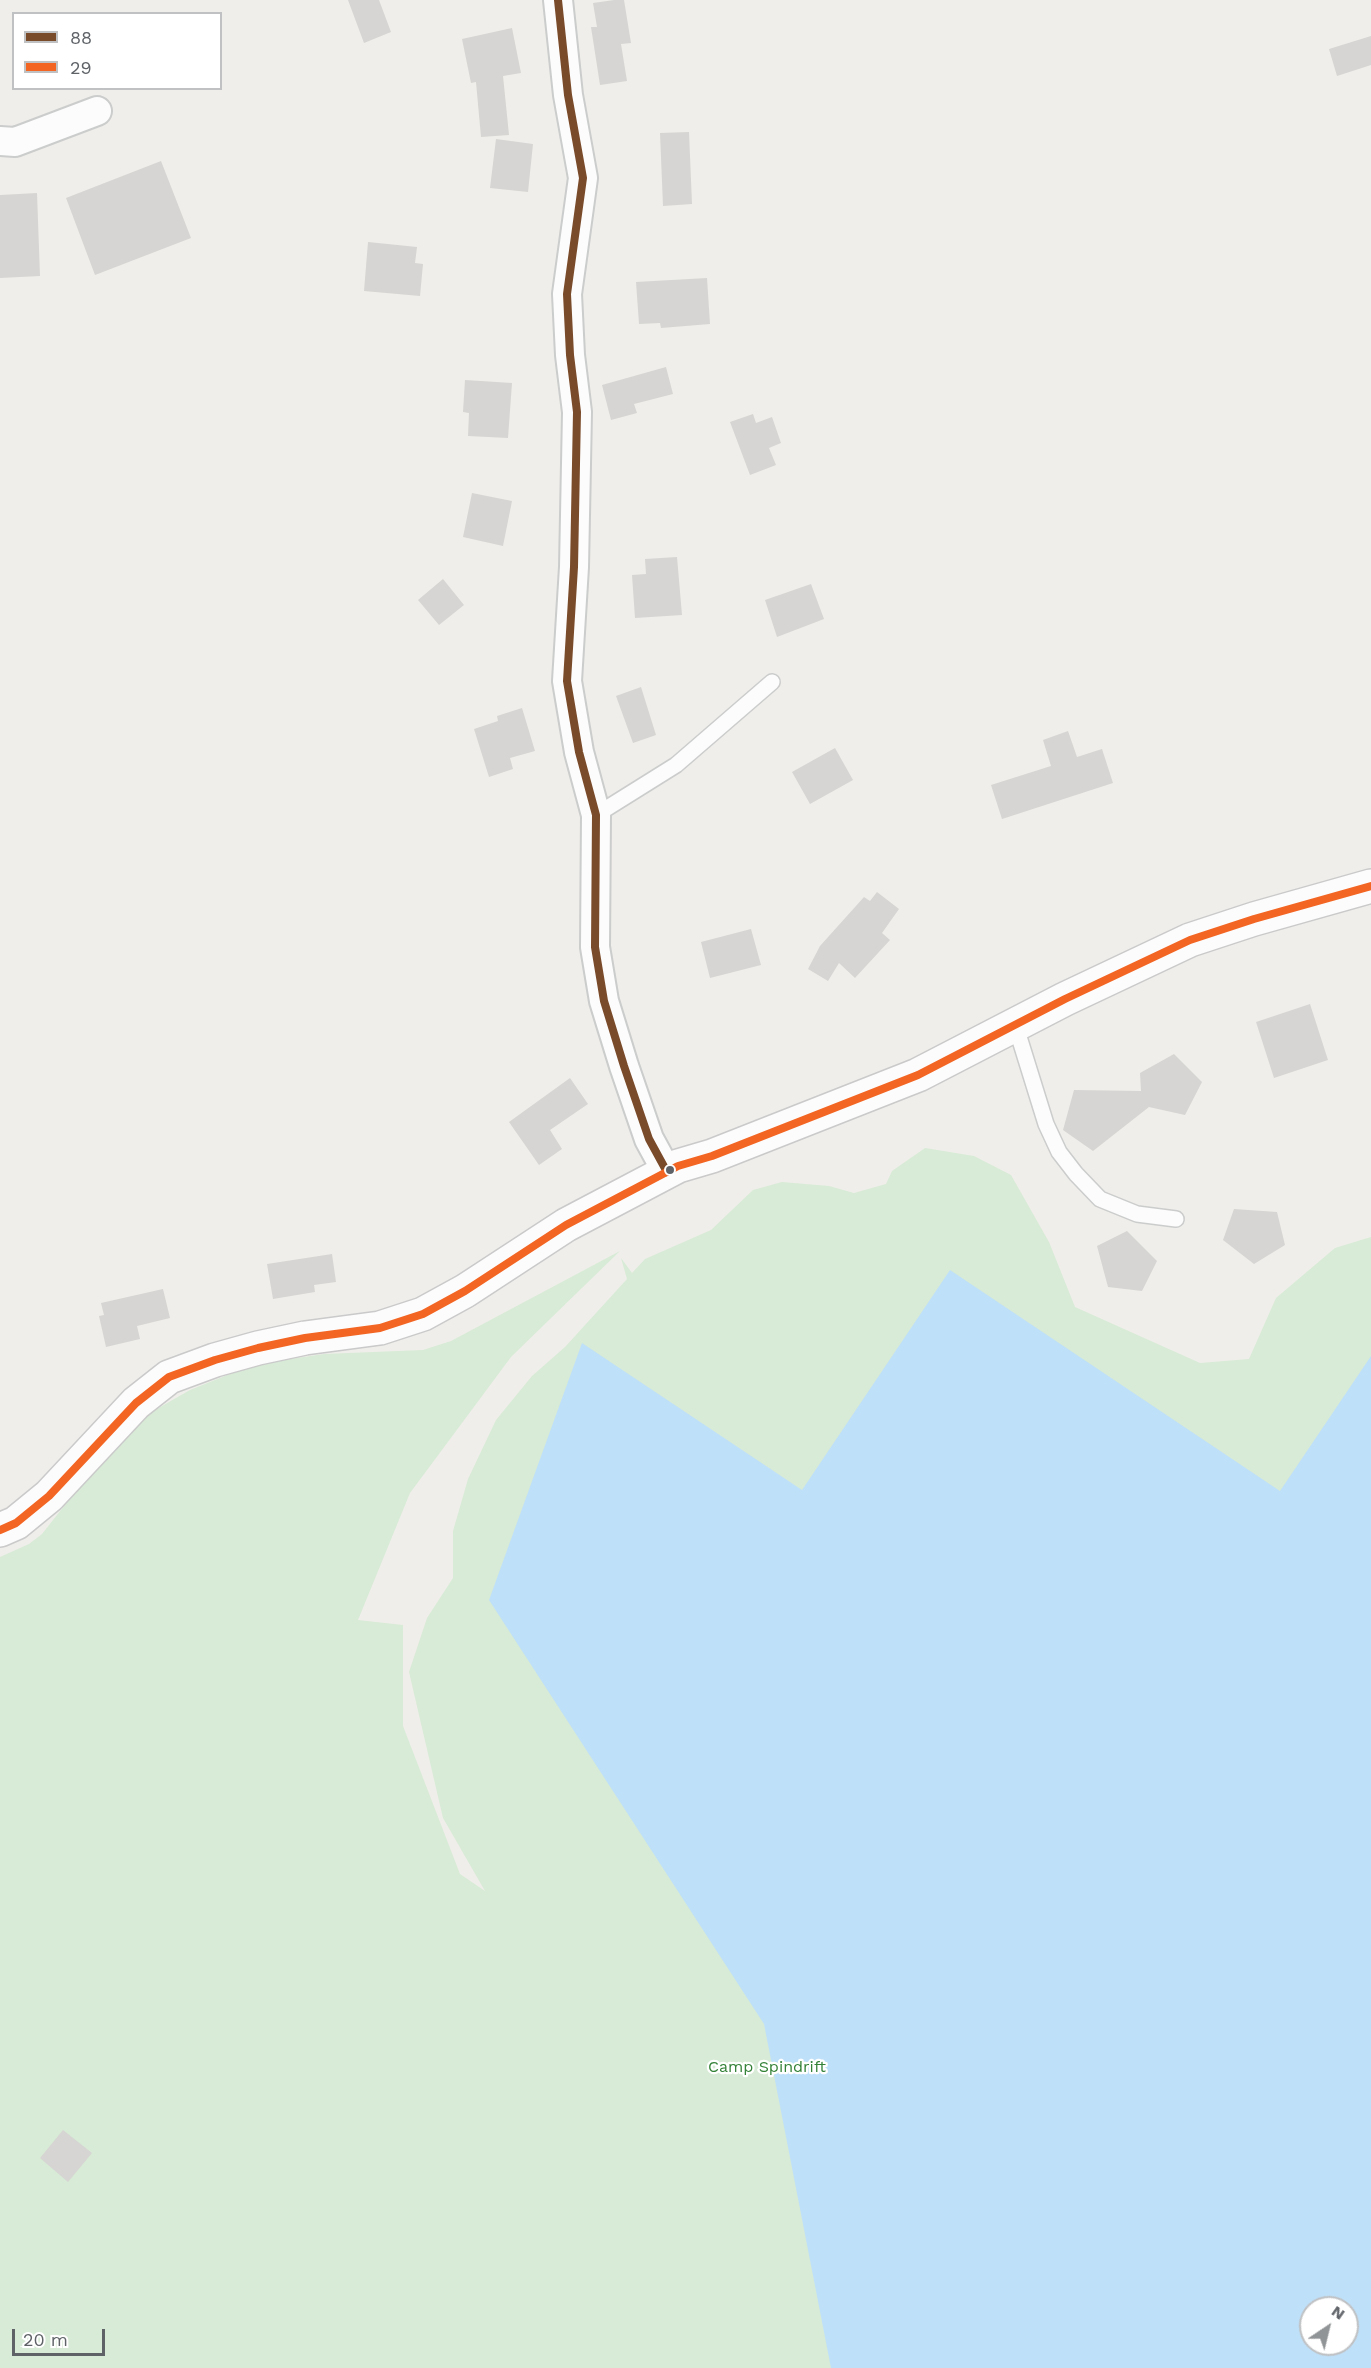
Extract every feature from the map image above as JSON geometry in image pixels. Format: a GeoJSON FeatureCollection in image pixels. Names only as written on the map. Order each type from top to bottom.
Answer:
{"type":"FeatureCollection","features":[{"type":"Feature","properties":{"kind":"street"},"geometry":{"type":"LineString","coordinates":[[558,0],[568,95],[584,178],[567,294],[570,355],[577,412],[574,567],[567,681],[579,752],[596,815],[596,947],[604,1001],[649,1139],[668,1172]]}},
{"type":"Feature","properties":{"kind":"street"},"geometry":{"type":"LineString","coordinates":[[0,141],[15,142],[96,111]]}},
{"type":"Feature","properties":{"kind":"street"},"geometry":{"type":"LineString","coordinates":[[0,1530],[16,1523],[49,1496],[136,1403],[169,1377],[215,1360],[258,1348],[305,1338],[381,1328],[423,1314],[465,1291],[566,1225],[678,1166],[712,1156],[897,1083],[1190,940],[1254,919],[1371,886]]}},
{"type":"Feature","properties":{"kind":"lane"},"geometry":{"type":"LineString","coordinates":[[596,815],[676,765],[772,682]]}},
{"type":"Feature","properties":{"kind":"lane"},"geometry":{"type":"LineString","coordinates":[[1015,1024],[1046,1124],[1059,1152],[1076,1173],[1100,1199],[1137,1214],[1176,1218]]}},
{"type":"Feature","properties":{"kind":"green space","name":"Camp Spindrift"},"geometry":{"type":"Polygon","coordinates":[[[925,1148],[974,1156],[1011,1175],[1049,1242],[1075,1307],[1200,1363],[1249,1359],[1276,1298],[1335,1248],[1371,1237],[1371,2368],[0,2368],[0,1557],[29,1544],[42,1534],[120,1435],[155,1410],[190,1390],[235,1372],[276,1361],[324,1354],[423,1350],[451,1341],[620,1251],[511,1357],[410,1493],[358,1620],[403,1625],[403,1726],[460,1874],[485,1891],[443,1818],[409,1672],[427,1618],[453,1578],[453,1531],[468,1479],[496,1420],[532,1376],[565,1347],[627,1279],[621,1258],[632,1273],[645,1259],[711,1230],[753,1190],[782,1182],[829,1186],[854,1193],[886,1184],[892,1171],[925,1148]]]}},
{"type":"Feature","properties":{"kind":"water"},"geometry":{"type":"Polygon","coordinates":[[[950,1270],[1280,1491],[1371,1356],[1371,2368],[831,2368],[764,2024],[489,1600],[582,1343],[802,1490],[950,1270]]]}},
{"type":"Feature","properties":{"kind":"building"},"geometry":{"type":"Polygon","coordinates":[[[348,0],[379,0],[391,32],[364,43],[348,0]]]}},
{"type":"Feature","properties":{"kind":"building"},"geometry":{"type":"Polygon","coordinates":[[[624,0],[631,43],[621,44],[627,81],[600,85],[591,27],[597,27],[593,3],[624,0]]]}},
{"type":"Feature","properties":{"kind":"building"},"geometry":{"type":"Polygon","coordinates":[[[512,28],[521,73],[503,76],[509,135],[481,137],[476,82],[471,83],[462,39],[512,28]]]}},
{"type":"Feature","properties":{"kind":"building"},"geometry":{"type":"Polygon","coordinates":[[[1371,36],[1371,65],[1337,76],[1329,49],[1371,36]]]}},
{"type":"Feature","properties":{"kind":"building"},"geometry":{"type":"Polygon","coordinates":[[[689,132],[692,204],[663,206],[660,133],[689,132]]]}},
{"type":"Feature","properties":{"kind":"building"},"geometry":{"type":"Polygon","coordinates":[[[496,139],[533,144],[528,192],[490,188],[496,139]]]}},
{"type":"Feature","properties":{"kind":"building"},"geometry":{"type":"Polygon","coordinates":[[[161,161],[191,238],[95,275],[66,198],[161,161]]]}},
{"type":"Feature","properties":{"kind":"building"},"geometry":{"type":"Polygon","coordinates":[[[37,193],[40,276],[0,278],[0,195],[37,193]]]}},
{"type":"Feature","properties":{"kind":"building"},"geometry":{"type":"Polygon","coordinates":[[[368,242],[417,247],[415,263],[423,264],[420,296],[364,291],[368,242]]]}},
{"type":"Feature","properties":{"kind":"building"},"geometry":{"type":"Polygon","coordinates":[[[707,278],[710,324],[661,328],[660,323],[639,324],[636,282],[707,278]]]}},
{"type":"Feature","properties":{"kind":"building"},"geometry":{"type":"Polygon","coordinates":[[[666,367],[673,394],[634,404],[637,413],[611,420],[602,385],[666,367]]]}},
{"type":"Feature","properties":{"kind":"building"},"geometry":{"type":"Polygon","coordinates":[[[465,380],[512,383],[508,438],[468,436],[469,413],[463,412],[465,380]]]}},
{"type":"Feature","properties":{"kind":"building"},"geometry":{"type":"Polygon","coordinates":[[[753,414],[756,423],[772,417],[781,443],[769,448],[776,465],[750,475],[730,422],[753,414]]]}},
{"type":"Feature","properties":{"kind":"building"},"geometry":{"type":"Polygon","coordinates":[[[472,493],[512,501],[503,546],[463,537],[472,493]]]}},
{"type":"Feature","properties":{"kind":"building"},"geometry":{"type":"Polygon","coordinates":[[[677,557],[682,615],[635,618],[632,575],[646,574],[645,559],[677,557]]]}},
{"type":"Feature","properties":{"kind":"building"},"geometry":{"type":"Polygon","coordinates":[[[443,579],[464,605],[439,625],[418,600],[443,579]]]}},
{"type":"Feature","properties":{"kind":"building"},"geometry":{"type":"Polygon","coordinates":[[[811,584],[824,619],[777,637],[765,600],[811,584]]]}},
{"type":"Feature","properties":{"kind":"building"},"geometry":{"type":"Polygon","coordinates":[[[641,687],[656,735],[633,743],[616,696],[641,687]]]}},
{"type":"Feature","properties":{"kind":"building"},"geometry":{"type":"Polygon","coordinates":[[[522,708],[535,751],[510,758],[513,769],[489,777],[474,729],[498,721],[497,716],[522,708]]]}},
{"type":"Feature","properties":{"kind":"building"},"geometry":{"type":"Polygon","coordinates":[[[1068,731],[1077,757],[1102,749],[1113,783],[1002,819],[991,785],[1051,766],[1043,740],[1068,731]]]}},
{"type":"Feature","properties":{"kind":"building"},"geometry":{"type":"Polygon","coordinates":[[[835,748],[853,780],[810,804],[792,772],[835,748]]]}},
{"type":"Feature","properties":{"kind":"building"},"geometry":{"type":"Polygon","coordinates":[[[877,892],[899,909],[882,933],[890,940],[855,978],[839,963],[828,981],[808,969],[820,946],[864,897],[870,901],[877,892]]]}},
{"type":"Feature","properties":{"kind":"building"},"geometry":{"type":"Polygon","coordinates":[[[751,929],[761,965],[710,978],[701,942],[751,929]]]}},
{"type":"Feature","properties":{"kind":"building"},"geometry":{"type":"Polygon","coordinates":[[[1310,1004],[1328,1060],[1274,1078],[1256,1022],[1310,1004]]]}},
{"type":"Feature","properties":{"kind":"building"},"geometry":{"type":"Polygon","coordinates":[[[1174,1054],[1202,1082],[1185,1115],[1149,1107],[1093,1151],[1063,1130],[1074,1090],[1141,1091],[1140,1073],[1174,1054]]]}},
{"type":"Feature","properties":{"kind":"building"},"geometry":{"type":"Polygon","coordinates":[[[570,1078],[588,1104],[550,1130],[562,1149],[539,1165],[509,1122],[570,1078]]]}},
{"type":"Feature","properties":{"kind":"building"},"geometry":{"type":"Polygon","coordinates":[[[1234,1209],[1277,1212],[1285,1245],[1254,1264],[1223,1240],[1234,1209]]]}},
{"type":"Feature","properties":{"kind":"building"},"geometry":{"type":"Polygon","coordinates":[[[1127,1231],[1157,1261],[1142,1291],[1108,1287],[1097,1246],[1127,1231]]]}},
{"type":"Feature","properties":{"kind":"building"},"geometry":{"type":"Polygon","coordinates":[[[332,1254],[336,1282],[314,1285],[315,1292],[273,1299],[267,1264],[332,1254]]]}},
{"type":"Feature","properties":{"kind":"building"},"geometry":{"type":"Polygon","coordinates":[[[163,1289],[170,1318],[137,1326],[140,1339],[106,1347],[99,1316],[104,1315],[101,1303],[163,1289]]]}},
{"type":"Feature","properties":{"kind":"building"},"geometry":{"type":"Polygon","coordinates":[[[63,2130],[92,2153],[68,2182],[40,2158],[63,2130]]]}},
{"type":"Feature","properties":{"kind":"transit line","name":"88"},"geometry":{"type":"LineString","coordinates":[[558,0],[568,95],[583,178],[567,294],[570,355],[577,412],[574,567],[567,681],[579,752],[596,815],[595,947],[604,1001],[649,1139],[667,1172]]}},
{"type":"Feature","properties":{"kind":"transit line","name":"29"},"geometry":{"type":"LineString","coordinates":[[0,1530],[16,1523],[49,1496],[136,1403],[169,1377],[215,1360],[258,1348],[305,1338],[380,1328],[423,1314],[465,1291],[566,1225],[678,1166],[712,1156],[918,1075],[1065,999],[1190,940],[1254,919],[1371,886]]}}]}
